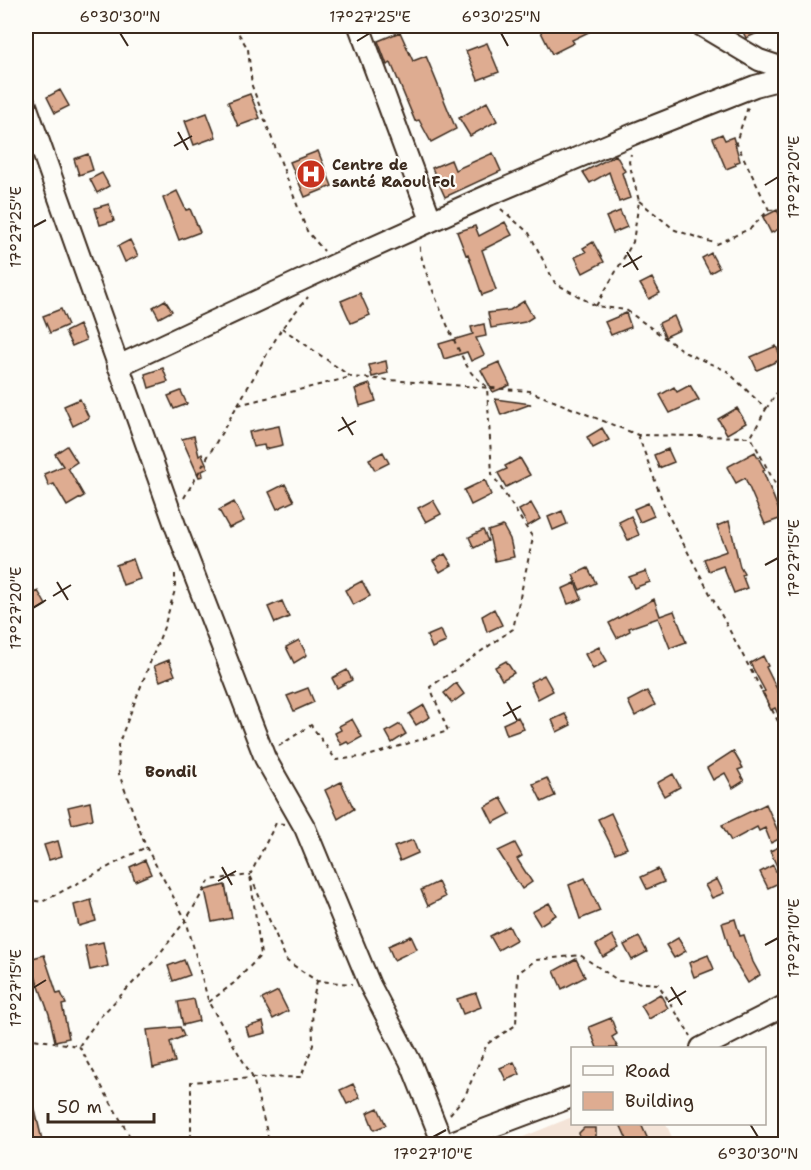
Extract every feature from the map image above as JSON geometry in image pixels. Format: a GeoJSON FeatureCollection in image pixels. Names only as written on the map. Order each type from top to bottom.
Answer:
{"type":"FeatureCollection","features":[{"type":"Feature","properties":{"kind":"street"},"geometry":{"type":"LineString","coordinates":[[359,26],[429,222]]}},
{"type":"Feature","properties":{"kind":"street"},"geometry":{"type":"LineString","coordinates":[[702,26],[759,60],[786,69]]}},
{"type":"Feature","properties":{"kind":"street"},"geometry":{"type":"LineString","coordinates":[[118,366],[489,195],[755,86],[786,78]]}},
{"type":"Feature","properties":{"kind":"street"},"geometry":{"type":"LineString","coordinates":[[26,105],[175,525],[265,758],[305,828],[370,985],[410,1060],[442,1140],[571,1098]]}},
{"type":"Feature","properties":{"kind":"street"},"geometry":{"type":"LineString","coordinates":[[697,1044],[786,1005]]}},
{"type":"Feature","properties":{"kind":"path"},"geometry":{"type":"LineString","coordinates":[[755,86],[735,142],[769,210]]}},
{"type":"Feature","properties":{"kind":"path"},"geometry":{"type":"LineString","coordinates":[[596,306],[633,242],[639,201],[629,162],[636,133]]}},
{"type":"Feature","properties":{"kind":"path"},"geometry":{"type":"LineString","coordinates":[[489,195],[503,212],[529,233],[555,283],[596,306],[626,310],[686,353],[728,371],[766,409]]}},
{"type":"Feature","properties":{"kind":"path"},"geometry":{"type":"LineString","coordinates":[[639,201],[675,230],[717,244],[751,228],[769,210],[786,209]]}},
{"type":"Feature","properties":{"kind":"path"},"geometry":{"type":"LineString","coordinates":[[265,758],[283,742],[311,725],[336,759],[368,756],[448,731],[430,687],[513,629],[533,538],[492,474],[487,387],[470,372],[428,282],[419,251],[429,222]]}},
{"type":"Feature","properties":{"kind":"path"},"geometry":{"type":"LineString","coordinates":[[282,328],[351,377]]}},
{"type":"Feature","properties":{"kind":"path"},"geometry":{"type":"LineString","coordinates":[[238,405],[351,377],[529,391],[638,435],[751,437]]}},
{"type":"Feature","properties":{"kind":"path"},"geometry":{"type":"LineString","coordinates":[[751,437],[786,379]]}},
{"type":"Feature","properties":{"kind":"path"},"geometry":{"type":"LineString","coordinates":[[638,435],[667,513],[786,735]]}},
{"type":"Feature","properties":{"kind":"path"},"geometry":{"type":"LineString","coordinates":[[751,437],[786,505]]}},
{"type":"Feature","properties":{"kind":"path"},"geometry":{"type":"LineString","coordinates":[[175,569],[175,590],[164,627],[118,745],[119,774],[146,847],[186,920],[208,1003],[253,1078],[270,1144]]}},
{"type":"Feature","properties":{"kind":"path"},"geometry":{"type":"LineString","coordinates":[[778,723],[786,717]]}},
{"type":"Feature","properties":{"kind":"path"},"geometry":{"type":"LineString","coordinates":[[208,1003],[234,983],[261,955],[250,875],[276,823],[305,828]]}},
{"type":"Feature","properties":{"kind":"path"},"geometry":{"type":"LineString","coordinates":[[26,899],[42,902],[146,847]]}},
{"type":"Feature","properties":{"kind":"path"},"geometry":{"type":"LineString","coordinates":[[79,1046],[100,1017],[153,962],[186,920],[210,880],[250,875]]}},
{"type":"Feature","properties":{"kind":"path"},"geometry":{"type":"LineString","coordinates":[[250,875],[287,961],[317,981],[370,985]]}},
{"type":"Feature","properties":{"kind":"path"},"geometry":{"type":"LineString","coordinates":[[442,1140],[465,1096],[487,1044],[516,1025],[518,973],[536,960],[580,955],[619,981],[658,984],[697,1044]]}},
{"type":"Feature","properties":{"kind":"path"},"geometry":{"type":"LineString","coordinates":[[185,1144],[191,1141],[191,1082],[301,1077],[313,1045],[312,1004],[317,981]]}},
{"type":"Feature","properties":{"kind":"path"},"geometry":{"type":"LineString","coordinates":[[26,1038],[79,1046]]}},
{"type":"Feature","properties":{"kind":"path"},"geometry":{"type":"LineString","coordinates":[[79,1046],[134,1144]]}},
{"type":"Feature","properties":{"kind":"shaded area"},"geometry":{"type":"Polygon","coordinates":[[[571,1117],[571,1125],[666,1125],[675,1144],[506,1144],[571,1117]]]}},
{"type":"Feature","properties":{"kind":"building"},"geometry":{"type":"Polygon","coordinates":[[[538,26],[601,26],[572,40],[574,43],[552,54],[538,26]]]}},
{"type":"Feature","properties":{"kind":"building"},"geometry":{"type":"Polygon","coordinates":[[[740,26],[774,26],[746,38],[740,26]]]}},
{"type":"Feature","properties":{"kind":"building"},"geometry":{"type":"Polygon","coordinates":[[[400,32],[413,61],[426,56],[456,129],[431,142],[419,120],[415,121],[391,63],[387,65],[378,41],[400,32]]]}},
{"type":"Feature","properties":{"kind":"building"},"geometry":{"type":"Polygon","coordinates":[[[487,43],[499,72],[478,80],[466,51],[487,43]]]}},
{"type":"Feature","properties":{"kind":"building"},"geometry":{"type":"Polygon","coordinates":[[[60,90],[69,106],[55,113],[47,97],[60,90]]]}},
{"type":"Feature","properties":{"kind":"building"},"geometry":{"type":"Polygon","coordinates":[[[250,94],[260,118],[238,126],[228,102],[250,94]]]}},
{"type":"Feature","properties":{"kind":"building"},"geometry":{"type":"Polygon","coordinates":[[[487,102],[497,121],[470,136],[459,118],[487,102]]]}},
{"type":"Feature","properties":{"kind":"building"},"geometry":{"type":"Polygon","coordinates":[[[207,113],[216,137],[194,145],[185,121],[207,113]]]}},
{"type":"Feature","properties":{"kind":"building"},"geometry":{"type":"Polygon","coordinates":[[[722,134],[725,140],[733,137],[740,161],[726,169],[713,138],[722,134]]]}},
{"type":"Feature","properties":{"kind":"building","name":"Centre de santé Raoul Fol"},"geometry":{"type":"Polygon","coordinates":[[[318,151],[332,186],[305,197],[290,162],[318,151]]]}},
{"type":"Feature","properties":{"kind":"building"},"geometry":{"type":"Polygon","coordinates":[[[493,153],[501,171],[445,197],[432,168],[451,160],[455,170],[493,153]]]}},
{"type":"Feature","properties":{"kind":"building"},"geometry":{"type":"Polygon","coordinates":[[[88,154],[93,170],[79,175],[74,159],[88,154]]]}},
{"type":"Feature","properties":{"kind":"building"},"geometry":{"type":"Polygon","coordinates":[[[616,155],[625,171],[622,173],[630,198],[619,202],[609,172],[590,183],[583,172],[616,155]]]}},
{"type":"Feature","properties":{"kind":"building"},"geometry":{"type":"Polygon","coordinates":[[[102,173],[109,186],[97,193],[90,179],[102,173]]]}},
{"type":"Feature","properties":{"kind":"building"},"geometry":{"type":"Polygon","coordinates":[[[177,191],[186,210],[190,209],[200,232],[179,240],[163,198],[177,191]]]}},
{"type":"Feature","properties":{"kind":"building"},"geometry":{"type":"Polygon","coordinates":[[[109,204],[114,221],[100,225],[95,208],[109,204]]]}},
{"type":"Feature","properties":{"kind":"building"},"geometry":{"type":"Polygon","coordinates":[[[777,210],[785,226],[771,233],[763,217],[777,210]]]}},
{"type":"Feature","properties":{"kind":"building"},"geometry":{"type":"Polygon","coordinates":[[[620,211],[627,227],[613,233],[606,217],[620,211]]]}},
{"type":"Feature","properties":{"kind":"building"},"geometry":{"type":"Polygon","coordinates":[[[505,222],[512,235],[482,250],[496,290],[482,295],[468,254],[466,255],[457,232],[475,226],[479,236],[505,222]]]}},
{"type":"Feature","properties":{"kind":"building"},"geometry":{"type":"Polygon","coordinates":[[[130,240],[138,256],[125,262],[118,246],[130,240]]]}},
{"type":"Feature","properties":{"kind":"building"},"geometry":{"type":"Polygon","coordinates":[[[593,242],[604,262],[583,273],[575,257],[586,252],[583,248],[593,242]]]}},
{"type":"Feature","properties":{"kind":"building"},"geometry":{"type":"Polygon","coordinates":[[[711,253],[719,268],[710,273],[702,258],[711,253]]]}},
{"type":"Feature","properties":{"kind":"building"},"geometry":{"type":"Polygon","coordinates":[[[652,278],[660,293],[649,299],[640,284],[652,278]]]}},
{"type":"Feature","properties":{"kind":"building"},"geometry":{"type":"Polygon","coordinates":[[[360,293],[370,315],[351,323],[341,301],[360,293]]]}},
{"type":"Feature","properties":{"kind":"building"},"geometry":{"type":"Polygon","coordinates":[[[165,300],[172,311],[159,318],[153,307],[165,300]]]}},
{"type":"Feature","properties":{"kind":"building"},"geometry":{"type":"Polygon","coordinates":[[[524,301],[533,317],[525,322],[491,328],[488,313],[510,310],[524,301]]]}},
{"type":"Feature","properties":{"kind":"building"},"geometry":{"type":"Polygon","coordinates":[[[61,309],[68,325],[50,333],[43,316],[61,309]]]}},
{"type":"Feature","properties":{"kind":"building"},"geometry":{"type":"Polygon","coordinates":[[[626,313],[631,327],[611,335],[605,322],[626,313]]]}},
{"type":"Feature","properties":{"kind":"building"},"geometry":{"type":"Polygon","coordinates":[[[674,316],[680,330],[665,337],[659,323],[674,316]]]}},
{"type":"Feature","properties":{"kind":"building"},"geometry":{"type":"Polygon","coordinates":[[[484,324],[486,336],[476,338],[484,355],[471,361],[467,352],[444,359],[439,344],[473,334],[471,327],[484,324]]]}},
{"type":"Feature","properties":{"kind":"building"},"geometry":{"type":"Polygon","coordinates":[[[79,325],[86,340],[72,346],[65,332],[79,325]]]}},
{"type":"Feature","properties":{"kind":"building"},"geometry":{"type":"Polygon","coordinates":[[[776,346],[782,359],[757,370],[751,357],[776,346]]]}},
{"type":"Feature","properties":{"kind":"building"},"geometry":{"type":"Polygon","coordinates":[[[386,361],[388,373],[372,377],[369,365],[386,361]]]}},
{"type":"Feature","properties":{"kind":"building"},"geometry":{"type":"Polygon","coordinates":[[[499,362],[510,385],[493,392],[481,370],[499,362]]]}},
{"type":"Feature","properties":{"kind":"building"},"geometry":{"type":"Polygon","coordinates":[[[163,368],[168,382],[149,388],[145,374],[163,368]]]}},
{"type":"Feature","properties":{"kind":"building"},"geometry":{"type":"Polygon","coordinates":[[[370,384],[376,401],[360,406],[355,389],[370,384]]]}},
{"type":"Feature","properties":{"kind":"building"},"geometry":{"type":"Polygon","coordinates":[[[690,385],[699,400],[670,413],[660,395],[674,387],[677,392],[690,385]]]}},
{"type":"Feature","properties":{"kind":"building"},"geometry":{"type":"Polygon","coordinates":[[[181,391],[187,404],[174,409],[168,396],[181,391]]]}},
{"type":"Feature","properties":{"kind":"building"},"geometry":{"type":"Polygon","coordinates":[[[80,399],[89,418],[73,426],[64,406],[80,399]]]}},
{"type":"Feature","properties":{"kind":"building"},"geometry":{"type":"Polygon","coordinates":[[[495,399],[531,404],[501,415],[495,399]]]}},
{"type":"Feature","properties":{"kind":"building"},"geometry":{"type":"Polygon","coordinates":[[[737,408],[746,423],[727,434],[718,419],[737,408]]]}},
{"type":"Feature","properties":{"kind":"building"},"geometry":{"type":"Polygon","coordinates":[[[279,426],[283,445],[265,449],[264,445],[253,447],[249,432],[279,426]]]}},
{"type":"Feature","properties":{"kind":"building"},"geometry":{"type":"Polygon","coordinates":[[[602,428],[609,440],[593,448],[587,437],[602,428]]]}},
{"type":"Feature","properties":{"kind":"building"},"geometry":{"type":"Polygon","coordinates":[[[194,436],[199,456],[202,454],[208,468],[202,471],[203,476],[199,477],[182,439],[194,436]]]}},
{"type":"Feature","properties":{"kind":"building"},"geometry":{"type":"Polygon","coordinates":[[[67,446],[77,462],[68,468],[84,496],[67,506],[54,484],[49,486],[44,474],[63,466],[55,454],[67,446]]]}},
{"type":"Feature","properties":{"kind":"building"},"geometry":{"type":"Polygon","coordinates":[[[668,449],[674,462],[659,468],[654,455],[668,449]]]}},
{"type":"Feature","properties":{"kind":"building"},"geometry":{"type":"Polygon","coordinates":[[[383,452],[389,463],[375,470],[369,459],[383,452]]]}},
{"type":"Feature","properties":{"kind":"building"},"geometry":{"type":"Polygon","coordinates":[[[755,452],[765,470],[763,471],[782,518],[765,524],[745,478],[736,483],[727,467],[755,452]]]}},
{"type":"Feature","properties":{"kind":"building"},"geometry":{"type":"Polygon","coordinates":[[[520,458],[530,475],[506,487],[498,473],[507,469],[505,466],[520,458]]]}},
{"type":"Feature","properties":{"kind":"building"},"geometry":{"type":"Polygon","coordinates":[[[485,480],[491,495],[471,505],[464,490],[485,480]]]}},
{"type":"Feature","properties":{"kind":"building"},"geometry":{"type":"Polygon","coordinates":[[[285,484],[294,501],[277,509],[269,492],[285,484]]]}},
{"type":"Feature","properties":{"kind":"building"},"geometry":{"type":"Polygon","coordinates":[[[433,500],[441,514],[426,522],[418,508],[433,500]]]}},
{"type":"Feature","properties":{"kind":"building"},"geometry":{"type":"Polygon","coordinates":[[[234,502],[244,521],[229,528],[219,510],[234,502]]]}},
{"type":"Feature","properties":{"kind":"building"},"geometry":{"type":"Polygon","coordinates":[[[531,503],[540,519],[528,526],[519,510],[531,503]]]}},
{"type":"Feature","properties":{"kind":"building"},"geometry":{"type":"Polygon","coordinates":[[[648,503],[654,516],[640,522],[634,509],[648,503]]]}},
{"type":"Feature","properties":{"kind":"building"},"geometry":{"type":"Polygon","coordinates":[[[562,511],[567,524],[553,530],[548,517],[562,511]]]}},
{"type":"Feature","properties":{"kind":"building"},"geometry":{"type":"Polygon","coordinates":[[[631,516],[639,535],[628,540],[619,522],[631,516]]]}},
{"type":"Feature","properties":{"kind":"building"},"geometry":{"type":"Polygon","coordinates":[[[729,521],[747,588],[734,593],[723,566],[709,571],[704,559],[727,551],[717,526],[729,521]]]}},
{"type":"Feature","properties":{"kind":"building"},"geometry":{"type":"Polygon","coordinates":[[[503,526],[510,539],[514,557],[495,561],[488,531],[503,526]]]}},
{"type":"Feature","properties":{"kind":"building"},"geometry":{"type":"Polygon","coordinates":[[[483,530],[488,541],[474,548],[469,537],[483,530]]]}},
{"type":"Feature","properties":{"kind":"building"},"geometry":{"type":"Polygon","coordinates":[[[445,554],[452,565],[440,572],[433,561],[445,554]]]}},
{"type":"Feature","properties":{"kind":"building"},"geometry":{"type":"Polygon","coordinates":[[[133,559],[140,579],[123,585],[116,565],[133,559]]]}},
{"type":"Feature","properties":{"kind":"building"},"geometry":{"type":"Polygon","coordinates":[[[588,568],[596,583],[580,590],[573,575],[588,568]]]}},
{"type":"Feature","properties":{"kind":"building"},"geometry":{"type":"Polygon","coordinates":[[[646,571],[650,582],[634,588],[629,577],[646,571]]]}},
{"type":"Feature","properties":{"kind":"building"},"geometry":{"type":"Polygon","coordinates":[[[362,581],[370,596],[353,605],[345,590],[362,581]]]}},
{"type":"Feature","properties":{"kind":"building"},"geometry":{"type":"Polygon","coordinates":[[[575,583],[582,599],[568,604],[562,589],[575,583]]]}},
{"type":"Feature","properties":{"kind":"building"},"geometry":{"type":"Polygon","coordinates":[[[38,591],[46,605],[34,612],[26,598],[38,591]]]}},
{"type":"Feature","properties":{"kind":"building"},"geometry":{"type":"Polygon","coordinates":[[[654,599],[660,616],[674,611],[686,642],[670,648],[658,618],[629,628],[630,631],[617,638],[609,623],[654,599]]]}},
{"type":"Feature","properties":{"kind":"building"},"geometry":{"type":"Polygon","coordinates":[[[282,601],[289,617],[275,623],[268,607],[282,601]]]}},
{"type":"Feature","properties":{"kind":"building"},"geometry":{"type":"Polygon","coordinates":[[[494,609],[502,625],[487,632],[482,616],[494,609]]]}},
{"type":"Feature","properties":{"kind":"building"},"geometry":{"type":"Polygon","coordinates":[[[441,630],[446,642],[432,648],[427,636],[441,630]]]}},
{"type":"Feature","properties":{"kind":"building"},"geometry":{"type":"Polygon","coordinates":[[[299,640],[307,655],[294,663],[286,647],[299,640]]]}},
{"type":"Feature","properties":{"kind":"building"},"geometry":{"type":"Polygon","coordinates":[[[599,647],[607,661],[593,669],[585,654],[599,647]]]}},
{"type":"Feature","properties":{"kind":"building"},"geometry":{"type":"Polygon","coordinates":[[[763,656],[786,707],[786,715],[780,718],[775,708],[771,710],[762,692],[765,691],[750,663],[763,656]]]}},
{"type":"Feature","properties":{"kind":"building"},"geometry":{"type":"Polygon","coordinates":[[[169,660],[175,675],[160,681],[154,666],[169,660]]]}},
{"type":"Feature","properties":{"kind":"building"},"geometry":{"type":"Polygon","coordinates":[[[506,661],[514,673],[502,680],[495,667],[506,661]]]}},
{"type":"Feature","properties":{"kind":"building"},"geometry":{"type":"Polygon","coordinates":[[[347,670],[352,680],[337,688],[332,678],[347,670]]]}},
{"type":"Feature","properties":{"kind":"building"},"geometry":{"type":"Polygon","coordinates":[[[544,675],[553,691],[538,699],[530,682],[544,675]]]}},
{"type":"Feature","properties":{"kind":"building"},"geometry":{"type":"Polygon","coordinates":[[[456,683],[464,694],[452,703],[444,693],[456,683]]]}},
{"type":"Feature","properties":{"kind":"building"},"geometry":{"type":"Polygon","coordinates":[[[308,688],[314,702],[294,711],[287,696],[308,688]]]}},
{"type":"Feature","properties":{"kind":"building"},"geometry":{"type":"Polygon","coordinates":[[[647,691],[655,705],[635,716],[628,701],[647,691]]]}},
{"type":"Feature","properties":{"kind":"building"},"geometry":{"type":"Polygon","coordinates":[[[424,705],[430,717],[416,725],[409,714],[424,705]]]}},
{"type":"Feature","properties":{"kind":"building"},"geometry":{"type":"Polygon","coordinates":[[[565,714],[571,725],[557,732],[552,720],[565,714]]]}},
{"type":"Feature","properties":{"kind":"building"},"geometry":{"type":"Polygon","coordinates":[[[518,717],[524,729],[507,735],[503,724],[518,717]]]}},
{"type":"Feature","properties":{"kind":"building"},"geometry":{"type":"Polygon","coordinates":[[[352,719],[362,737],[349,744],[347,742],[341,745],[335,733],[341,730],[339,726],[352,719]]]}},
{"type":"Feature","properties":{"kind":"building"},"geometry":{"type":"Polygon","coordinates":[[[400,724],[406,734],[392,743],[386,732],[400,724]]]}},
{"type":"Feature","properties":{"kind":"building"},"geometry":{"type":"Polygon","coordinates":[[[733,751],[743,768],[738,770],[744,781],[733,788],[725,773],[713,780],[707,768],[733,751]]]}},
{"type":"Feature","properties":{"kind":"building"},"geometry":{"type":"Polygon","coordinates":[[[673,774],[680,787],[664,796],[657,783],[673,774]]]}},
{"type":"Feature","properties":{"kind":"building"},"geometry":{"type":"Polygon","coordinates":[[[547,778],[555,796],[542,802],[533,784],[547,778]]]}},
{"type":"Feature","properties":{"kind":"building"},"geometry":{"type":"Polygon","coordinates":[[[341,782],[354,809],[338,819],[325,790],[341,782]]]}},
{"type":"Feature","properties":{"kind":"building"},"geometry":{"type":"Polygon","coordinates":[[[501,798],[510,814],[493,823],[485,807],[501,798]]]}},
{"type":"Feature","properties":{"kind":"building"},"geometry":{"type":"Polygon","coordinates":[[[90,802],[93,819],[72,824],[68,807],[90,802]]]}},
{"type":"Feature","properties":{"kind":"building"},"geometry":{"type":"Polygon","coordinates":[[[766,804],[781,838],[771,843],[765,828],[759,831],[757,827],[731,841],[722,825],[766,804]]]}},
{"type":"Feature","properties":{"kind":"building"},"geometry":{"type":"Polygon","coordinates":[[[611,813],[627,848],[615,853],[598,819],[611,813]]]}},
{"type":"Feature","properties":{"kind":"building"},"geometry":{"type":"Polygon","coordinates":[[[413,840],[418,853],[400,861],[394,847],[413,840]]]}},
{"type":"Feature","properties":{"kind":"building"},"geometry":{"type":"Polygon","coordinates":[[[58,841],[62,856],[49,860],[44,845],[58,841]]]}},
{"type":"Feature","properties":{"kind":"building"},"geometry":{"type":"Polygon","coordinates":[[[515,843],[522,856],[517,859],[532,882],[522,889],[498,851],[515,843]]]}},
{"type":"Feature","properties":{"kind":"building"},"geometry":{"type":"Polygon","coordinates":[[[786,844],[786,886],[770,851],[786,844]]]}},
{"type":"Feature","properties":{"kind":"building"},"geometry":{"type":"Polygon","coordinates":[[[145,860],[151,874],[135,881],[130,867],[145,860]]]}},
{"type":"Feature","properties":{"kind":"building"},"geometry":{"type":"Polygon","coordinates":[[[773,865],[781,882],[768,888],[760,872],[773,865]]]}},
{"type":"Feature","properties":{"kind":"building"},"geometry":{"type":"Polygon","coordinates":[[[658,869],[664,882],[647,889],[641,877],[658,869]]]}},
{"type":"Feature","properties":{"kind":"building"},"geometry":{"type":"Polygon","coordinates":[[[585,878],[600,911],[580,919],[569,885],[585,878]]]}},
{"type":"Feature","properties":{"kind":"building"},"geometry":{"type":"Polygon","coordinates":[[[717,879],[724,893],[712,898],[705,885],[717,879]]]}},
{"type":"Feature","properties":{"kind":"building"},"geometry":{"type":"Polygon","coordinates":[[[438,882],[445,897],[428,906],[421,890],[438,882]]]}},
{"type":"Feature","properties":{"kind":"building"},"geometry":{"type":"Polygon","coordinates":[[[225,885],[232,918],[212,922],[205,890],[225,885]]]}},
{"type":"Feature","properties":{"kind":"building"},"geometry":{"type":"Polygon","coordinates":[[[91,900],[96,921],[79,926],[74,905],[91,900]]]}},
{"type":"Feature","properties":{"kind":"building"},"geometry":{"type":"Polygon","coordinates":[[[549,903],[556,915],[540,925],[532,912],[549,903]]]}},
{"type":"Feature","properties":{"kind":"building"},"geometry":{"type":"Polygon","coordinates":[[[735,919],[740,936],[744,935],[760,975],[748,983],[732,957],[722,923],[735,919]]]}},
{"type":"Feature","properties":{"kind":"building"},"geometry":{"type":"Polygon","coordinates":[[[509,926],[516,940],[498,950],[490,936],[509,926]]]}},
{"type":"Feature","properties":{"kind":"building"},"geometry":{"type":"Polygon","coordinates":[[[612,935],[619,948],[603,957],[596,945],[612,935]]]}},
{"type":"Feature","properties":{"kind":"building"},"geometry":{"type":"Polygon","coordinates":[[[411,936],[417,949],[394,960],[388,946],[411,936]]]}},
{"type":"Feature","properties":{"kind":"building"},"geometry":{"type":"Polygon","coordinates":[[[639,937],[647,952],[632,960],[624,945],[639,937]]]}},
{"type":"Feature","properties":{"kind":"building"},"geometry":{"type":"Polygon","coordinates":[[[678,938],[686,951],[674,958],[666,945],[678,938]]]}},
{"type":"Feature","properties":{"kind":"building"},"geometry":{"type":"Polygon","coordinates":[[[103,942],[108,966],[90,970],[85,946],[103,942]]]}},
{"type":"Feature","properties":{"kind":"building"},"geometry":{"type":"Polygon","coordinates":[[[44,955],[57,994],[61,993],[66,1004],[62,1005],[69,1038],[55,1041],[49,1014],[29,959],[44,955]]]}},
{"type":"Feature","properties":{"kind":"building"},"geometry":{"type":"Polygon","coordinates":[[[708,955],[714,969],[694,977],[689,963],[708,955]]]}},
{"type":"Feature","properties":{"kind":"building"},"geometry":{"type":"Polygon","coordinates":[[[576,959],[585,977],[562,989],[554,971],[576,959]]]}},
{"type":"Feature","properties":{"kind":"building"},"geometry":{"type":"Polygon","coordinates":[[[184,960],[190,975],[173,981],[168,966],[184,960]]]}},
{"type":"Feature","properties":{"kind":"building"},"geometry":{"type":"Polygon","coordinates":[[[278,991],[288,1011],[273,1019],[262,999],[278,991]]]}},
{"type":"Feature","properties":{"kind":"building"},"geometry":{"type":"Polygon","coordinates":[[[476,993],[481,1007],[463,1014],[457,999],[476,993]]]}},
{"type":"Feature","properties":{"kind":"building"},"geometry":{"type":"Polygon","coordinates":[[[660,994],[668,1008],[649,1019],[641,1005],[660,994]]]}},
{"type":"Feature","properties":{"kind":"building"},"geometry":{"type":"Polygon","coordinates":[[[194,999],[199,1021],[183,1025],[178,1002],[194,999]]]}},
{"type":"Feature","properties":{"kind":"building"},"geometry":{"type":"Polygon","coordinates":[[[611,1018],[617,1034],[612,1037],[617,1047],[597,1047],[589,1027],[611,1018]]]}},
{"type":"Feature","properties":{"kind":"building"},"geometry":{"type":"Polygon","coordinates":[[[263,1022],[266,1033],[249,1037],[246,1027],[263,1022]]]}},
{"type":"Feature","properties":{"kind":"building"},"geometry":{"type":"Polygon","coordinates":[[[180,1027],[184,1036],[170,1042],[175,1062],[153,1068],[147,1030],[180,1027]]]}},
{"type":"Feature","properties":{"kind":"building"},"geometry":{"type":"Polygon","coordinates":[[[514,1062],[520,1074],[506,1080],[500,1068],[514,1062]]]}},
{"type":"Feature","properties":{"kind":"building"},"geometry":{"type":"Polygon","coordinates":[[[353,1084],[360,1098],[347,1104],[340,1090],[353,1084]]]}},
{"type":"Feature","properties":{"kind":"building"},"geometry":{"type":"Polygon","coordinates":[[[30,1089],[43,1144],[29,1144],[26,1133],[26,1090],[30,1089]]]}},
{"type":"Feature","properties":{"kind":"building"},"geometry":{"type":"Polygon","coordinates":[[[378,1108],[386,1125],[374,1130],[367,1113],[378,1108]]]}},
{"type":"Feature","properties":{"kind":"building"},"geometry":{"type":"Polygon","coordinates":[[[620,1125],[641,1125],[650,1144],[629,1144],[620,1125]]]}},
{"type":"Feature","properties":{"kind":"building"},"geometry":{"type":"Polygon","coordinates":[[[584,1128],[596,1128],[596,1140],[591,1144],[584,1144],[580,1139],[579,1133],[584,1128]]]}},
{"type":"Feature","properties":{"kind":"place","name":"Centre de santé Raoul Fol"},"geometry":{"type":"Point","coordinates":[311,174]}},
{"type":"Feature","properties":{"kind":"district","name":"Bondil"},"geometry":{"type":"Point","coordinates":[171,771]}}]}
